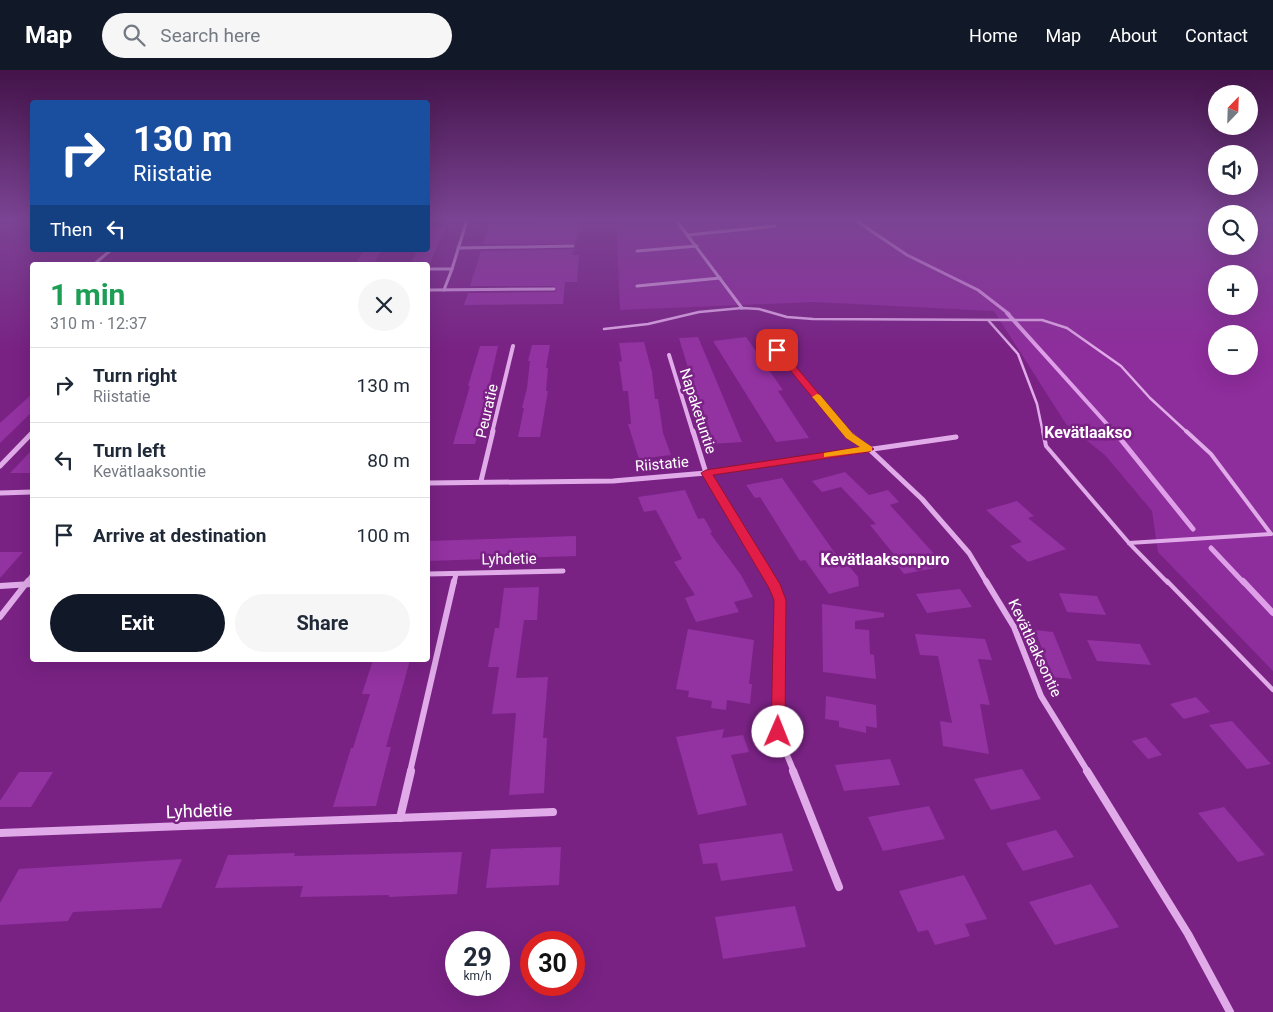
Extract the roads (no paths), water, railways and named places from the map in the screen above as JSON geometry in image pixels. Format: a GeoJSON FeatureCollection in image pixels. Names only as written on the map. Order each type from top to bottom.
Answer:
{"type":"FeatureCollection","features":[{"type":"Feature","properties":{"kind":"street"},"geometry":{"type":"LineString","coordinates":[[444,290],[453,264]]}},
{"type":"Feature","properties":{"kind":"street"},"geometry":{"type":"LineString","coordinates":[[710,264],[742,308]]}},
{"type":"Feature","properties":{"kind":"street"},"geometry":{"type":"LineString","coordinates":[[430,269],[452,269]]}},
{"type":"Feature","properties":{"kind":"street"},"geometry":{"type":"LineString","coordinates":[[637,286],[720,278]]}},
{"type":"Feature","properties":{"kind":"street"},"geometry":{"type":"LineString","coordinates":[[430,290],[554,289]]}},
{"type":"Feature","properties":{"kind":"street","name":"Kevätlaaksontie"},"geometry":{"type":"LineString","coordinates":[[764,335],[850,436],[869,449],[922,499],[969,553],[1014,627],[1041,696],[1059,728],[1119,820],[1188,934],[1230,1012]]}},
{"type":"Feature","properties":{"kind":"street","name":"Peuratie"},"geometry":{"type":"LineString","coordinates":[[481,481],[513,346]]}},
{"type":"Feature","properties":{"kind":"street","name":"Napaketuntie"},"geometry":{"type":"LineString","coordinates":[[669,355],[706,473],[775,587],[780,600],[778,732],[839,887]]}},
{"type":"Feature","properties":{"kind":"street"},"geometry":{"type":"LineString","coordinates":[[0,466],[30,435]]}},
{"type":"Feature","properties":{"kind":"street","name":"Riistatie"},"geometry":{"type":"LineString","coordinates":[[430,483],[613,481],[706,473],[956,437]]}},
{"type":"Feature","properties":{"kind":"street"},"geometry":{"type":"LineString","coordinates":[[0,492],[30,492]]}},
{"type":"Feature","properties":{"kind":"street","name":"Lyhdetie"},"geometry":{"type":"LineString","coordinates":[[430,574],[563,571]]}},
{"type":"Feature","properties":{"kind":"street"},"geometry":{"type":"LineString","coordinates":[[400,818],[456,574]]}},
{"type":"Feature","properties":{"kind":"street"},"geometry":{"type":"LineString","coordinates":[[0,586],[29,585]]}},
{"type":"Feature","properties":{"kind":"street"},"geometry":{"type":"LineString","coordinates":[[0,617],[29,585]]}},
{"type":"Feature","properties":{"kind":"street","name":"Lyhdetie"},"geometry":{"type":"LineString","coordinates":[[0,833],[553,812]]}},
{"type":"Feature","properties":{"kind":"lane"},"geometry":{"type":"LineString","coordinates":[[604,329],[648,324],[700,312],[742,308],[759,309],[787,317],[813,319],[1042,320],[1067,328],[1121,366],[1150,398],[1211,454],[1272,534]]}},
{"type":"Feature","properties":{"kind":"lane"},"geometry":{"type":"LineString","coordinates":[[988,320],[1018,354],[1037,404],[1046,446],[1129,542],[1273,690]]}},
{"type":"Feature","properties":{"kind":"lane"},"geometry":{"type":"LineString","coordinates":[[1129,542],[1272,534]]}},
{"type":"Feature","properties":{"kind":"waterway"},"geometry":{"type":"LineString","coordinates":[[925,264],[978,290],[1009,314]]}},
{"type":"Feature","properties":{"kind":"waterway"},"geometry":{"type":"LineString","coordinates":[[1007,313],[1115,433]]}},
{"type":"Feature","properties":{"kind":"waterway"},"geometry":{"type":"LineString","coordinates":[[1114,431],[1193,529]]}},
{"type":"Feature","properties":{"kind":"waterway"},"geometry":{"type":"LineString","coordinates":[[1211,548],[1244,583]]}},
{"type":"Feature","properties":{"kind":"waterway"},"geometry":{"type":"LineString","coordinates":[[1243,581],[1273,613]]}},
{"type":"Feature","properties":{"kind":"district","name":"Kevätlaakso"},"geometry":{"type":"Point","coordinates":[1088,432]}},
{"type":"Feature","properties":{"kind":"district","name":"Kevätlaaksonpuro"},"geometry":{"type":"Point","coordinates":[885,559]}}]}
